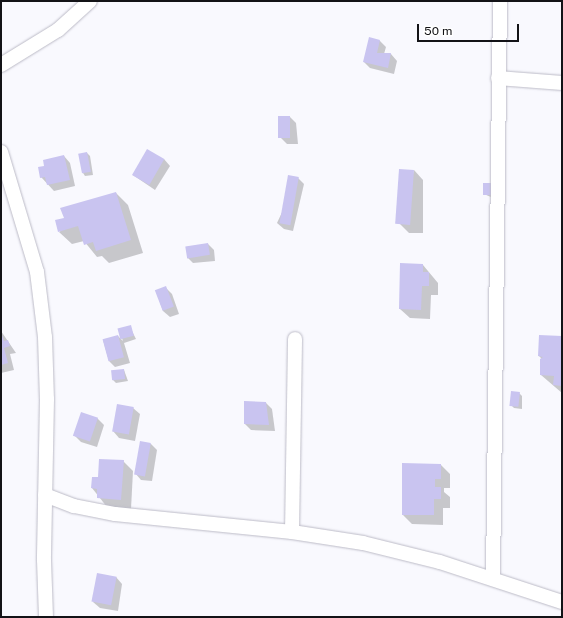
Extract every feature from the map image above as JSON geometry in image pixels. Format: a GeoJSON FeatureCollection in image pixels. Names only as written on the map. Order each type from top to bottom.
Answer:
{"type":"FeatureCollection","features":[{"type":"Feature","properties":{"kind":"street"},"geometry":{"type":"LineString","coordinates":[[1,65],[58,30],[90,1]]}},
{"type":"Feature","properties":{"kind":"street"},"geometry":{"type":"LineString","coordinates":[[493,579],[500,1]]}},
{"type":"Feature","properties":{"kind":"street"},"geometry":{"type":"LineString","coordinates":[[498,78],[562,83]]}},
{"type":"Feature","properties":{"kind":"street"},"geometry":{"type":"LineString","coordinates":[[1,152],[37,272],[45,336],[47,400],[45,496],[46,617]]}},
{"type":"Feature","properties":{"kind":"street"},"geometry":{"type":"LineString","coordinates":[[292,532],[295,339]]}},
{"type":"Feature","properties":{"kind":"street"},"geometry":{"type":"LineString","coordinates":[[45,496],[74,506],[115,514],[292,532],[363,542],[440,562],[562,602]]}},
{"type":"Feature","properties":{"kind":"building"},"geometry":{"type":"Polygon","coordinates":[[[369,37],[380,40],[377,53],[391,53],[388,68],[363,62],[369,37]]]}},
{"type":"Feature","properties":{"kind":"building"},"geometry":{"type":"Polygon","coordinates":[[[278,116],[290,116],[290,138],[278,138],[278,116]]]}},
{"type":"Feature","properties":{"kind":"building"},"geometry":{"type":"Polygon","coordinates":[[[147,149],[164,159],[149,185],[132,175],[147,149]]]}},
{"type":"Feature","properties":{"kind":"building"},"geometry":{"type":"Polygon","coordinates":[[[87,152],[91,172],[82,173],[78,154],[87,152]]]}},
{"type":"Feature","properties":{"kind":"building"},"geometry":{"type":"Polygon","coordinates":[[[64,155],[70,180],[47,185],[45,177],[40,178],[38,167],[44,166],[43,160],[64,155]]]}},
{"type":"Feature","properties":{"kind":"building"},"geometry":{"type":"Polygon","coordinates":[[[399,169],[414,170],[410,225],[395,224],[399,169]]]}},
{"type":"Feature","properties":{"kind":"building"},"geometry":{"type":"Polygon","coordinates":[[[288,175],[299,177],[290,225],[279,223],[288,175]]]}},
{"type":"Feature","properties":{"kind":"building"},"geometry":{"type":"Polygon","coordinates":[[[483,183],[491,183],[491,195],[483,195],[483,183]]]}},
{"type":"Feature","properties":{"kind":"building"},"geometry":{"type":"Polygon","coordinates":[[[116,192],[131,240],[96,251],[93,242],[84,245],[78,226],[58,232],[55,220],[64,218],[60,208],[116,192]]]}},
{"type":"Feature","properties":{"kind":"building"},"geometry":{"type":"Polygon","coordinates":[[[208,243],[210,255],[187,258],[185,247],[208,243]]]}},
{"type":"Feature","properties":{"kind":"building"},"geometry":{"type":"Polygon","coordinates":[[[400,263],[423,264],[423,272],[429,272],[429,286],[422,286],[421,310],[399,309],[400,263]]]}},
{"type":"Feature","properties":{"kind":"building"},"geometry":{"type":"Polygon","coordinates":[[[166,286],[174,307],[163,311],[155,290],[166,286]]]}},
{"type":"Feature","properties":{"kind":"building"},"geometry":{"type":"Polygon","coordinates":[[[131,325],[134,336],[120,339],[117,329],[131,325]]]}},
{"type":"Feature","properties":{"kind":"building"},"geometry":{"type":"Polygon","coordinates":[[[1,333],[4,341],[8,340],[10,346],[4,348],[8,363],[1,365],[1,333]]]}},
{"type":"Feature","properties":{"kind":"building"},"geometry":{"type":"Polygon","coordinates":[[[118,335],[124,357],[108,361],[103,339],[118,335]]]}},
{"type":"Feature","properties":{"kind":"building"},"geometry":{"type":"Polygon","coordinates":[[[539,335],[562,336],[562,386],[553,385],[554,376],[540,375],[540,359],[543,357],[538,356],[539,335]]]}},
{"type":"Feature","properties":{"kind":"building"},"geometry":{"type":"Polygon","coordinates":[[[124,369],[125,379],[112,380],[111,370],[124,369]]]}},
{"type":"Feature","properties":{"kind":"building"},"geometry":{"type":"Polygon","coordinates":[[[511,391],[520,392],[518,407],[509,406],[511,391]]]}},
{"type":"Feature","properties":{"kind":"building"},"geometry":{"type":"Polygon","coordinates":[[[244,401],[266,402],[269,425],[244,424],[244,401]]]}},
{"type":"Feature","properties":{"kind":"building"},"geometry":{"type":"Polygon","coordinates":[[[117,404],[134,407],[129,435],[112,432],[117,404]]]}},
{"type":"Feature","properties":{"kind":"building"},"geometry":{"type":"Polygon","coordinates":[[[81,412],[98,418],[90,441],[73,436],[81,412]]]}},
{"type":"Feature","properties":{"kind":"building"},"geometry":{"type":"Polygon","coordinates":[[[140,441],[151,443],[145,476],[134,474],[140,441]]]}},
{"type":"Feature","properties":{"kind":"building"},"geometry":{"type":"Polygon","coordinates":[[[99,459],[124,460],[121,500],[97,498],[97,489],[91,488],[92,477],[98,477],[99,459]]]}},
{"type":"Feature","properties":{"kind":"building"},"geometry":{"type":"Polygon","coordinates":[[[402,463],[441,464],[441,479],[435,479],[435,487],[441,487],[441,499],[434,499],[434,515],[402,515],[402,463]]]}},
{"type":"Feature","properties":{"kind":"building"},"geometry":{"type":"Polygon","coordinates":[[[97,573],[117,577],[111,605],[91,601],[97,573]]]}}]}
